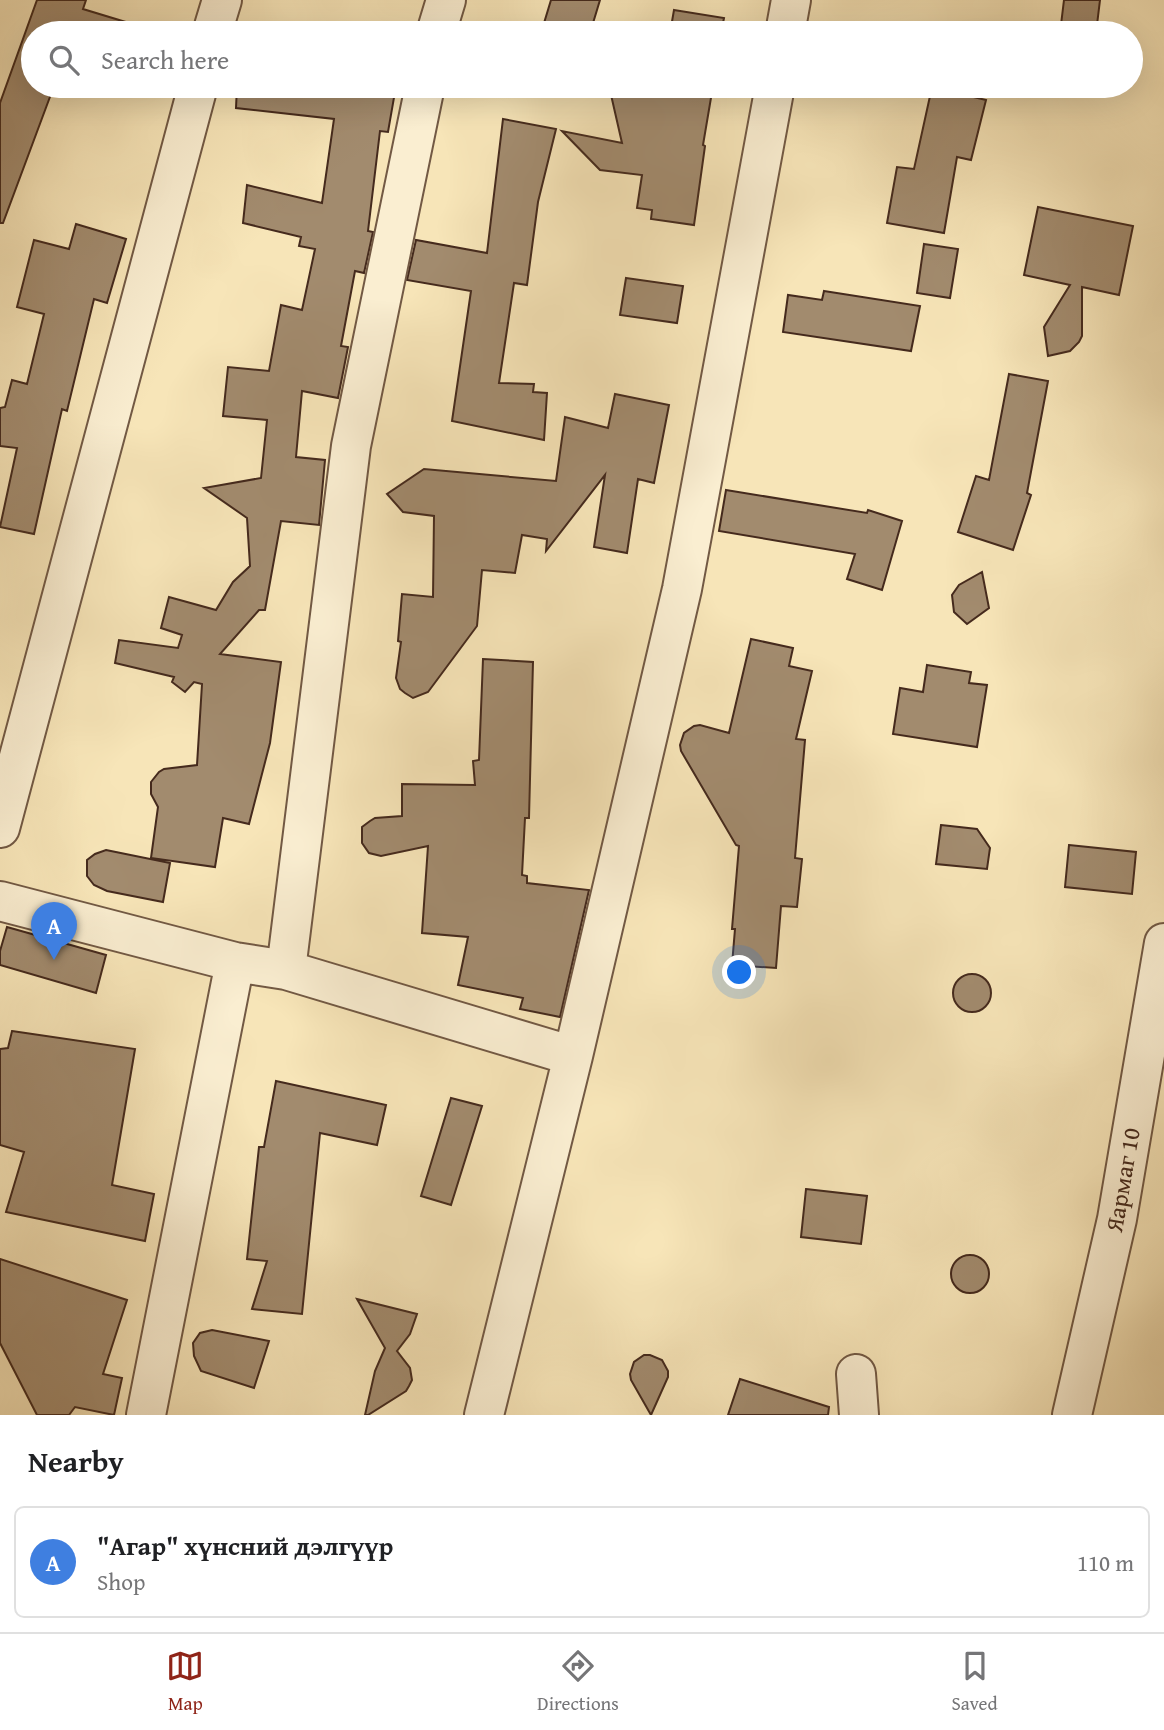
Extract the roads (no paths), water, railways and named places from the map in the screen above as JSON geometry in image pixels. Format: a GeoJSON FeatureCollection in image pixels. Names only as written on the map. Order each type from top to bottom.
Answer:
{"type":"FeatureCollection","features":[{"type":"Feature","properties":{"kind":"street"},"geometry":{"type":"LineString","coordinates":[[216,21],[222,0]]}},
{"type":"Feature","properties":{"kind":"street"},"geometry":{"type":"LineString","coordinates":[[440,21],[446,0]]}},
{"type":"Feature","properties":{"kind":"street"},"geometry":{"type":"LineString","coordinates":[[787,21],[791,0]]}},
{"type":"Feature","properties":{"kind":"street"},"geometry":{"type":"LineString","coordinates":[[0,828],[195,98]]}},
{"type":"Feature","properties":{"kind":"street"},"geometry":{"type":"LineString","coordinates":[[286,971],[351,446],[423,98]]}},
{"type":"Feature","properties":{"kind":"street"},"geometry":{"type":"LineString","coordinates":[[484,1415],[573,1056],[682,589],[773,98]]}},
{"type":"Feature","properties":{"kind":"street"},"geometry":{"type":"LineString","coordinates":[[0,901],[235,962],[286,971],[573,1056]]}},
{"type":"Feature","properties":{"kind":"street","name":"Яармаг 10"},"geometry":{"type":"LineString","coordinates":[[1072,1415],[1117,1219],[1164,943]]}},
{"type":"Feature","properties":{"kind":"street"},"geometry":{"type":"LineString","coordinates":[[146,1415],[235,962]]}},
{"type":"Feature","properties":{"kind":"street"},"geometry":{"type":"LineString","coordinates":[[856,1374],[859,1415]]}},
{"type":"Feature","properties":{"kind":"place","name":"\"Агар\" хүнсний дэлгүүр"},"geometry":{"type":"Point","coordinates":[54,960]}}]}
